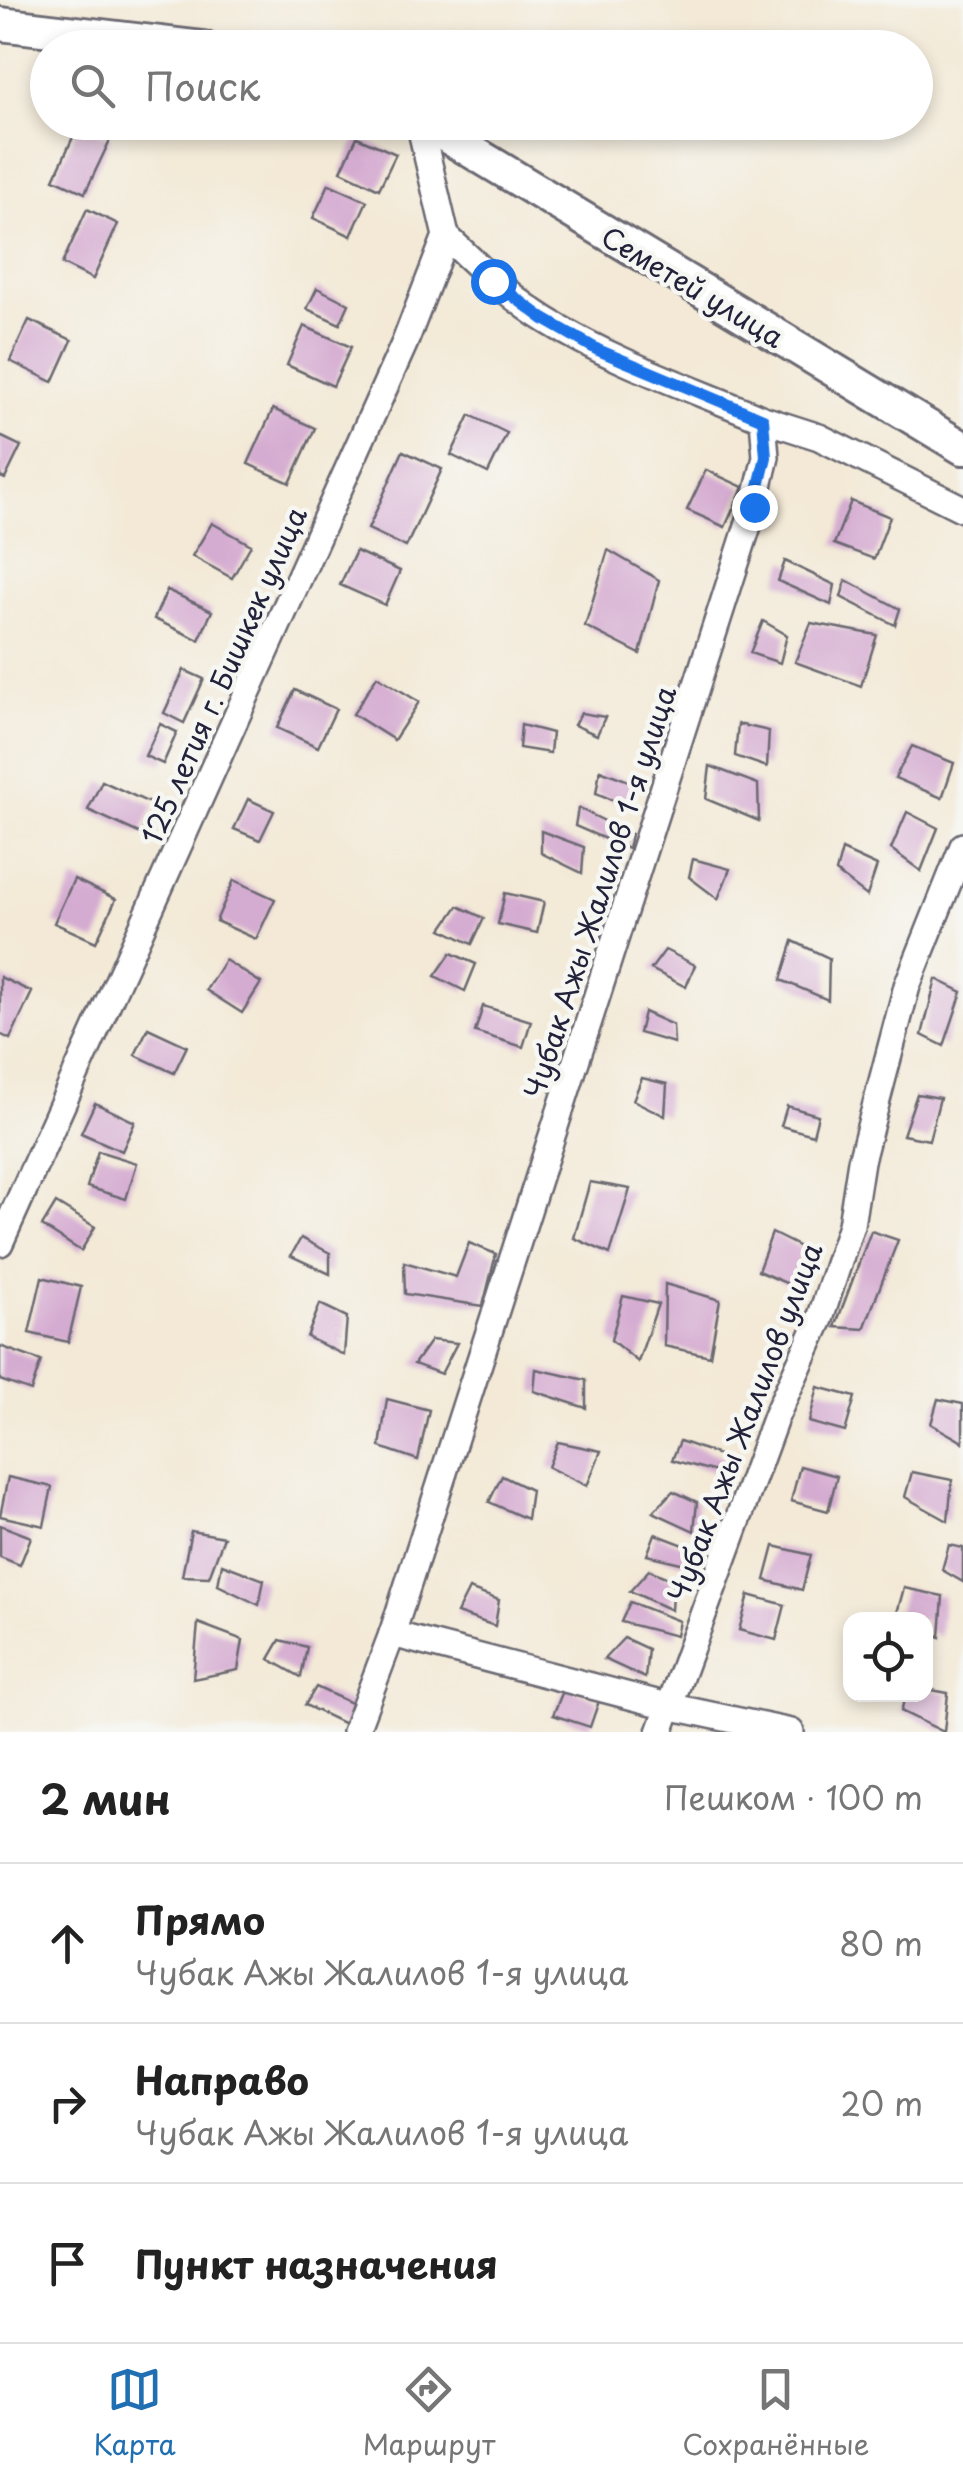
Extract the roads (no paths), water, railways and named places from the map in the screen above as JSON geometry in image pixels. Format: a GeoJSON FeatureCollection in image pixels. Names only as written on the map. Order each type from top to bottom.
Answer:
{"type":"FeatureCollection","features":[{"type":"Feature","properties":{"kind":"street"},"geometry":{"type":"LineString","coordinates":[[0,24],[51,30]]}},
{"type":"Feature","properties":{"kind":"street"},"geometry":{"type":"LineString","coordinates":[[425,140],[446,236],[493,281],[544,319],[584,342],[763,419],[820,437],[963,509]]}},
{"type":"Feature","properties":{"kind":"street","name":"Семетей улица"},"geometry":{"type":"LineString","coordinates":[[451,140],[963,448]]}},
{"type":"Feature","properties":{"kind":"street","name":"125 летия г. Бишкек улица"},"geometry":{"type":"LineString","coordinates":[[0,1242],[406,342],[446,236]]}},
{"type":"Feature","properties":{"kind":"street","name":"Чубак Ажы Жалилов 1-я улица"},"geometry":{"type":"LineString","coordinates":[[355,1732],[392,1634],[754,507],[766,457],[763,419]]}},
{"type":"Feature","properties":{"kind":"street","name":"Чубак Ажы Жалилов улица"},"geometry":{"type":"LineString","coordinates":[[660,1732],[776,1416],[820,1319],[851,1225],[862,1161],[906,986],[963,846]]}},
{"type":"Feature","properties":{"kind":"street"},"geometry":{"type":"LineString","coordinates":[[392,1634],[668,1706],[791,1732]]}}]}
